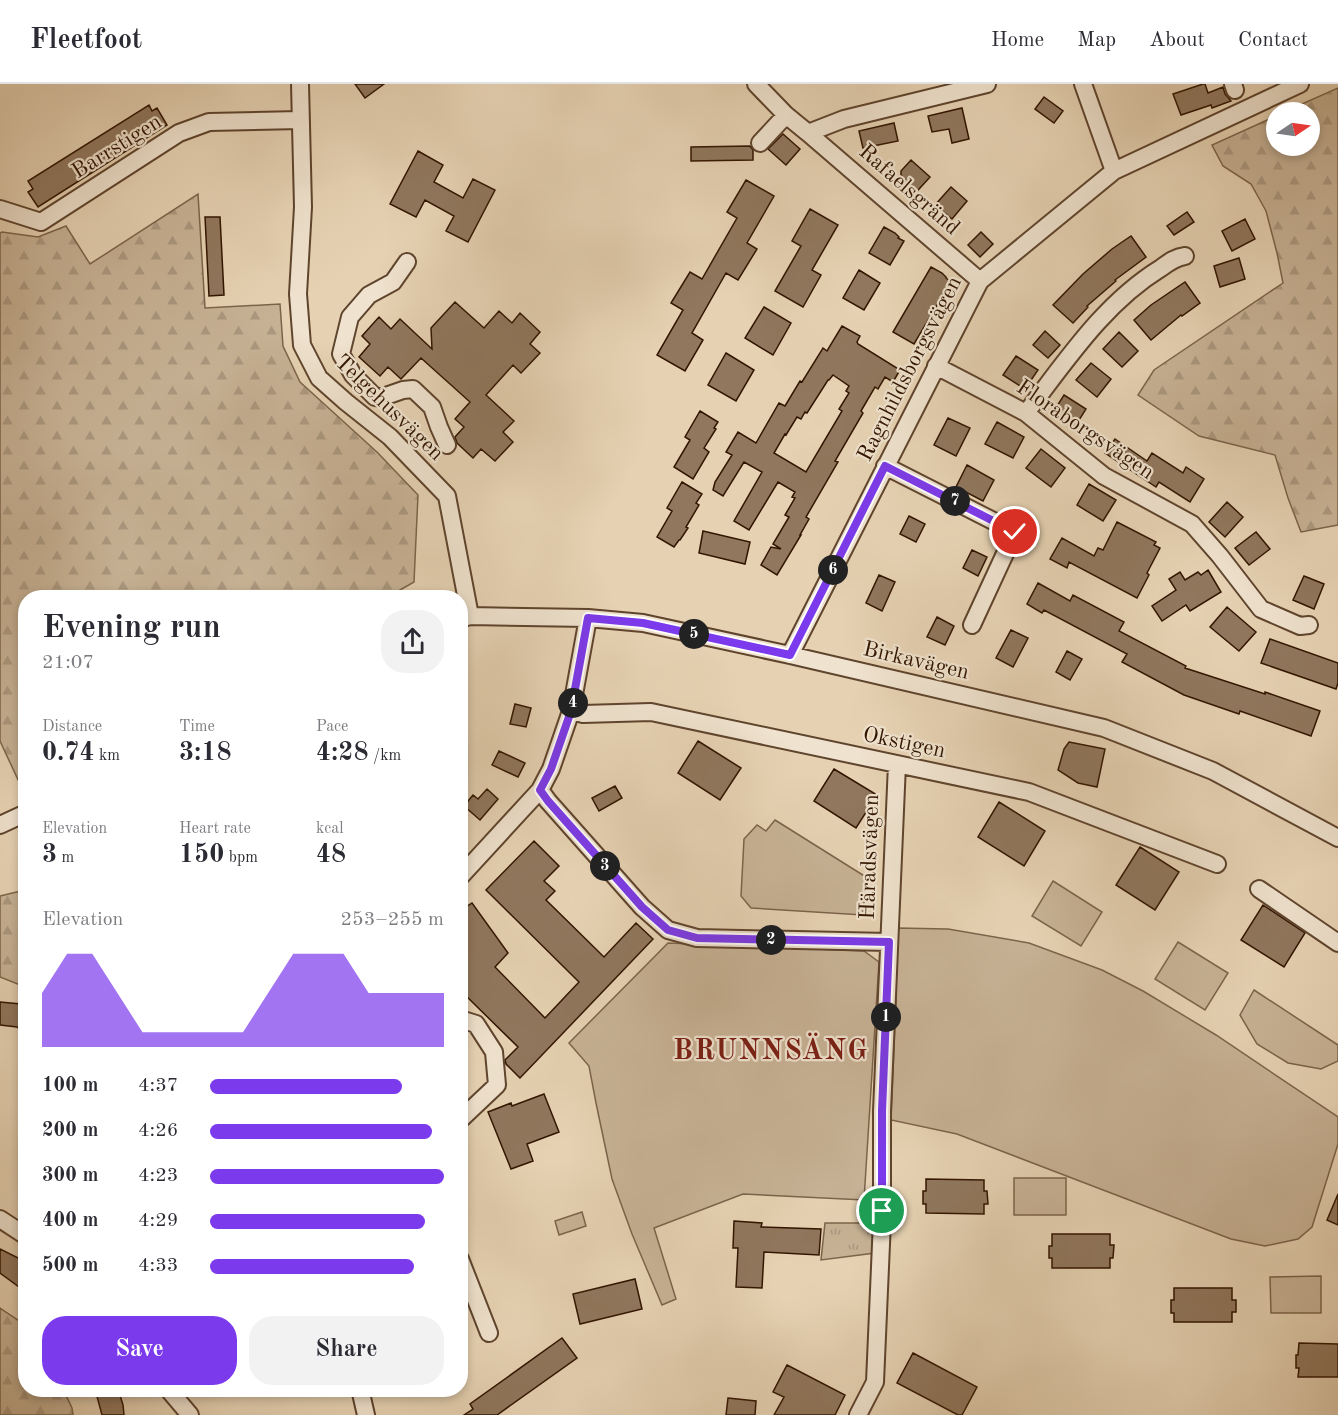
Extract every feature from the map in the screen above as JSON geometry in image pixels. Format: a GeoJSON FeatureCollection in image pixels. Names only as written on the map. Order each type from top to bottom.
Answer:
{"type":"FeatureCollection","features":[{"type":"Feature","properties":{"kind":"street","name":"Telgehusvägen"},"geometry":{"type":"LineString","coordinates":[[300,84],[303,207],[298,294],[302,345],[319,378],[345,402],[390,437],[447,496],[461,590]]}},
{"type":"Feature","properties":{"kind":"street","name":"Rafaelsgränd"},"geometry":{"type":"LineString","coordinates":[[756,84],[786,115],[980,281]]}},
{"type":"Feature","properties":{"kind":"street"},"geometry":{"type":"LineString","coordinates":[[808,133],[844,119],[987,84]]}},
{"type":"Feature","properties":{"kind":"street"},"geometry":{"type":"LineString","coordinates":[[1083,84],[1114,171]]}},
{"type":"Feature","properties":{"kind":"street","name":"Ragnhildsborgsvägen"},"geometry":{"type":"LineString","coordinates":[[790,655],[980,281],[1114,171],[1300,84]]}},
{"type":"Feature","properties":{"kind":"street"},"geometry":{"type":"LineString","coordinates":[[760,143],[786,115]]}},
{"type":"Feature","properties":{"kind":"street","name":"Barrstigen"},"geometry":{"type":"LineString","coordinates":[[0,209],[41,222],[179,134],[209,122],[300,120]]}},
{"type":"Feature","properties":{"kind":"street"},"geometry":{"type":"LineString","coordinates":[[1026,413],[1107,311],[1144,278],[1178,257],[1185,256]]}},
{"type":"Feature","properties":{"kind":"street"},"geometry":{"type":"LineString","coordinates":[[407,262],[393,282],[369,295],[350,317],[341,354],[353,375],[375,396],[380,398],[413,389],[432,407],[447,445]]}},
{"type":"Feature","properties":{"kind":"street","name":"Floraborgsvägen"},"geometry":{"type":"LineString","coordinates":[[936,366],[1026,413],[1104,476],[1192,524],[1261,609],[1300,626],[1309,625]]}},
{"type":"Feature","properties":{"kind":"street"},"geometry":{"type":"LineString","coordinates":[[885,466],[1015,532],[972,625]]}},
{"type":"Feature","properties":{"kind":"street","name":"Birkavägen"},"geometry":{"type":"LineString","coordinates":[[468,617],[588,618],[643,623],[1104,728],[1213,771],[1338,838]]}},
{"type":"Feature","properties":{"kind":"street"},"geometry":{"type":"LineString","coordinates":[[468,869],[540,790],[551,769],[571,711],[588,618]]}},
{"type":"Feature","properties":{"kind":"street","name":"Okstigen"},"geometry":{"type":"LineString","coordinates":[[571,711],[583,714],[651,712],[1029,792],[1217,864]]}},
{"type":"Feature","properties":{"kind":"street","name":"Häradsvägen"},"geometry":{"type":"LineString","coordinates":[[858,1415],[875,1382],[882,1221],[882,1111],[897,764]]}},
{"type":"Feature","properties":{"kind":"street"},"geometry":{"type":"LineString","coordinates":[[540,790],[642,907],[668,930],[697,938],[889,942]]}},
{"type":"Feature","properties":{"kind":"street"},"geometry":{"type":"LineString","coordinates":[[0,825],[18,817]]}},
{"type":"Feature","properties":{"kind":"street"},"geometry":{"type":"LineString","coordinates":[[1259,889],[1338,943]]}},
{"type":"Feature","properties":{"kind":"street"},"geometry":{"type":"LineString","coordinates":[[468,1022],[476,1024],[494,1052],[497,1085],[468,1112]]}},
{"type":"Feature","properties":{"kind":"street"},"geometry":{"type":"LineString","coordinates":[[0,1219],[18,1231]]}},
{"type":"Feature","properties":{"kind":"street"},"geometry":{"type":"LineString","coordinates":[[468,1280],[489,1334]]}},
{"type":"Feature","properties":{"kind":"street"},"geometry":{"type":"LineString","coordinates":[[175,1397],[190,1415]]}},
{"type":"Feature","properties":{"kind":"street"},"geometry":{"type":"LineString","coordinates":[[362,1397],[366,1415]]}},
{"type":"Feature","properties":{"kind":"green space"},"geometry":{"type":"Polygon","coordinates":[[[1338,88],[1338,525],[1301,532],[1275,455],[1199,436],[1138,395],[1154,370],[1283,283],[1266,211],[1251,184],[1223,166],[1212,145],[1266,121],[1266,156],[1320,156],[1320,102],[1306,102],[1338,88]]]}},
{"type":"Feature","properties":{"kind":"green space"},"geometry":{"type":"Polygon","coordinates":[[[198,194],[205,308],[280,304],[283,346],[300,382],[378,453],[418,495],[414,582],[400,590],[18,590],[18,780],[0,741],[0,233],[38,237],[66,226],[90,264],[198,194]]]}},
{"type":"Feature","properties":{"kind":"green space"},"geometry":{"type":"Polygon","coordinates":[[[775,820],[866,877],[863,915],[751,908],[741,896],[744,839],[757,825],[766,831],[775,820]]]}},
{"type":"Feature","properties":{"kind":"green space"},"geometry":{"type":"Polygon","coordinates":[[[1053,881],[1102,912],[1081,946],[1032,916],[1053,881]]]}},
{"type":"Feature","properties":{"kind":"green space"},"geometry":{"type":"Polygon","coordinates":[[[18,892],[18,984],[0,977],[0,896],[18,892]]]}},
{"type":"Feature","properties":{"kind":"green space"},"geometry":{"type":"Polygon","coordinates":[[[897,928],[948,929],[1029,943],[1102,970],[1143,991],[1216,1035],[1338,1117],[1338,1144],[1312,1227],[1298,1239],[1265,1246],[1231,1239],[957,1134],[891,1120],[897,928]]]}},
{"type":"Feature","properties":{"kind":"green space"},"geometry":{"type":"Polygon","coordinates":[[[1178,942],[1228,973],[1205,1010],[1155,979],[1178,942]]]}},
{"type":"Feature","properties":{"kind":"green space"},"geometry":{"type":"Polygon","coordinates":[[[668,943],[864,951],[879,962],[864,1200],[743,1194],[654,1228],[676,1299],[662,1305],[612,1179],[589,1066],[569,1043],[668,943]]]}},
{"type":"Feature","properties":{"kind":"green space"},"geometry":{"type":"Polygon","coordinates":[[[1254,990],[1338,1045],[1338,1061],[1321,1069],[1288,1063],[1257,1044],[1240,1015],[1254,990]]]}},
{"type":"Feature","properties":{"kind":"green space"},"geometry":{"type":"Polygon","coordinates":[[[1014,1178],[1066,1178],[1066,1215],[1014,1215],[1014,1178]]]}},
{"type":"Feature","properties":{"kind":"green space"},"geometry":{"type":"Polygon","coordinates":[[[582,1212],[586,1226],[559,1235],[555,1221],[582,1212]]]}},
{"type":"Feature","properties":{"kind":"green space"},"geometry":{"type":"Polygon","coordinates":[[[825,1223],[877,1223],[875,1253],[821,1260],[825,1223]]]}},
{"type":"Feature","properties":{"kind":"green space"},"geometry":{"type":"Polygon","coordinates":[[[1321,1276],[1321,1313],[1271,1313],[1270,1277],[1321,1276]]]}},
{"type":"Feature","properties":{"kind":"green space"},"geometry":{"type":"Polygon","coordinates":[[[0,1308],[18,1320],[18,1397],[67,1397],[73,1415],[0,1415],[0,1308]]]}},
{"type":"Feature","properties":{"kind":"building"},"geometry":{"type":"Polygon","coordinates":[[[355,84],[384,84],[365,98],[355,84]]]}},
{"type":"Feature","properties":{"kind":"building"},"geometry":{"type":"Polygon","coordinates":[[[1203,84],[1208,93],[1223,87],[1231,101],[1181,115],[1173,94],[1203,84]]]}},
{"type":"Feature","properties":{"kind":"building"},"geometry":{"type":"Polygon","coordinates":[[[1044,97],[1063,111],[1054,123],[1035,109],[1044,97]]]}},
{"type":"Feature","properties":{"kind":"building"},"geometry":{"type":"Polygon","coordinates":[[[149,105],[152,111],[157,108],[167,125],[38,207],[28,192],[33,189],[28,181],[149,105]]]}},
{"type":"Feature","properties":{"kind":"building"},"geometry":{"type":"Polygon","coordinates":[[[962,108],[969,139],[952,143],[949,129],[932,132],[928,116],[962,108]]]}},
{"type":"Feature","properties":{"kind":"building"},"geometry":{"type":"Polygon","coordinates":[[[894,123],[898,141],[863,148],[859,131],[894,123]]]}},
{"type":"Feature","properties":{"kind":"building"},"geometry":{"type":"Polygon","coordinates":[[[783,134],[800,149],[786,165],[768,149],[783,134]]]}},
{"type":"Feature","properties":{"kind":"building"},"geometry":{"type":"Polygon","coordinates":[[[750,146],[753,150],[753,160],[691,161],[691,147],[750,146]]]}},
{"type":"Feature","properties":{"kind":"building"},"geometry":{"type":"Polygon","coordinates":[[[418,151],[443,165],[434,182],[463,198],[473,179],[495,190],[468,242],[446,231],[454,216],[425,200],[416,217],[390,204],[418,151]]]}},
{"type":"Feature","properties":{"kind":"building"},"geometry":{"type":"Polygon","coordinates":[[[911,160],[930,177],[910,199],[897,188],[905,179],[901,171],[911,160]]]}},
{"type":"Feature","properties":{"kind":"building"},"geometry":{"type":"Polygon","coordinates":[[[746,180],[774,196],[747,243],[757,249],[738,280],[726,273],[692,333],[703,340],[685,371],[657,355],[683,310],[671,303],[690,272],[702,279],[737,218],[727,212],[746,180]]]}},
{"type":"Feature","properties":{"kind":"building"},"geometry":{"type":"Polygon","coordinates":[[[951,187],[967,201],[952,219],[935,205],[951,187]]]}},
{"type":"Feature","properties":{"kind":"building"},"geometry":{"type":"Polygon","coordinates":[[[810,209],[838,225],[812,270],[821,275],[803,307],[775,291],[801,246],[792,241],[810,209]]]}},
{"type":"Feature","properties":{"kind":"building"},"geometry":{"type":"Polygon","coordinates":[[[1187,212],[1194,222],[1174,235],[1167,226],[1187,212]]]}},
{"type":"Feature","properties":{"kind":"building"},"geometry":{"type":"Polygon","coordinates":[[[205,217],[220,217],[224,295],[209,296],[205,217]]]}},
{"type":"Feature","properties":{"kind":"building"},"geometry":{"type":"Polygon","coordinates":[[[1245,219],[1255,239],[1232,251],[1222,231],[1245,219]]]}},
{"type":"Feature","properties":{"kind":"building"},"geometry":{"type":"Polygon","coordinates":[[[884,227],[904,241],[890,265],[869,253],[884,227]]]}},
{"type":"Feature","properties":{"kind":"building"},"geometry":{"type":"Polygon","coordinates":[[[981,232],[993,244],[980,257],[968,245],[981,232]]]}},
{"type":"Feature","properties":{"kind":"building"},"geometry":{"type":"Polygon","coordinates":[[[1131,236],[1146,257],[1115,280],[1087,306],[1073,323],[1053,305],[1083,274],[1131,236]]]}},
{"type":"Feature","properties":{"kind":"building"},"geometry":{"type":"Polygon","coordinates":[[[1239,258],[1245,279],[1220,287],[1214,266],[1239,258]]]}},
{"type":"Feature","properties":{"kind":"building"},"geometry":{"type":"Polygon","coordinates":[[[931,267],[951,282],[914,344],[893,332],[931,267]]]}},
{"type":"Feature","properties":{"kind":"building"},"geometry":{"type":"Polygon","coordinates":[[[859,270],[880,283],[864,310],[843,298],[859,270]]]}},
{"type":"Feature","properties":{"kind":"building"},"geometry":{"type":"Polygon","coordinates":[[[1185,282],[1200,303],[1181,315],[1151,340],[1134,320],[1151,305],[1185,282]]]}},
{"type":"Feature","properties":{"kind":"building"},"geometry":{"type":"Polygon","coordinates":[[[455,302],[484,328],[499,311],[512,323],[520,313],[540,332],[530,344],[540,353],[521,373],[513,365],[486,395],[514,421],[503,432],[513,442],[495,461],[481,449],[473,458],[457,443],[455,437],[464,427],[455,419],[470,402],[421,358],[401,379],[388,367],[380,376],[359,357],[370,344],[362,336],[379,317],[391,329],[400,319],[432,349],[431,328],[455,302]]]}},
{"type":"Feature","properties":{"kind":"building"},"geometry":{"type":"Polygon","coordinates":[[[764,307],[791,323],[773,355],[745,338],[764,307]]]}},
{"type":"Feature","properties":{"kind":"building"},"geometry":{"type":"Polygon","coordinates":[[[842,326],[860,336],[858,344],[900,370],[893,382],[885,377],[878,389],[875,387],[861,411],[863,413],[835,461],[838,462],[806,517],[809,519],[801,535],[777,575],[761,565],[771,547],[781,549],[773,544],[789,517],[785,515],[795,498],[792,497],[795,492],[778,482],[749,530],[734,521],[762,472],[744,462],[723,496],[713,490],[715,482],[732,455],[726,452],[738,432],[756,443],[779,403],[785,406],[823,348],[827,351],[842,326]],[[833,375],[807,413],[805,412],[801,419],[797,417],[774,453],[806,472],[842,411],[839,409],[849,393],[846,391],[849,386],[833,375]]]}},
{"type":"Feature","properties":{"kind":"building"},"geometry":{"type":"Polygon","coordinates":[[[1045,331],[1060,345],[1048,358],[1033,345],[1045,331]]]}},
{"type":"Feature","properties":{"kind":"building"},"geometry":{"type":"Polygon","coordinates":[[[1119,332],[1138,351],[1122,367],[1103,349],[1119,332]]]}},
{"type":"Feature","properties":{"kind":"building"},"geometry":{"type":"Polygon","coordinates":[[[726,353],[754,370],[736,401],[708,385],[726,353]]]}},
{"type":"Feature","properties":{"kind":"building"},"geometry":{"type":"Polygon","coordinates":[[[1016,356],[1038,370],[1025,389],[1003,375],[1016,356]]]}},
{"type":"Feature","properties":{"kind":"building"},"geometry":{"type":"Polygon","coordinates":[[[1091,363],[1111,379],[1097,397],[1076,380],[1091,363]]]}},
{"type":"Feature","properties":{"kind":"building"},"geometry":{"type":"Polygon","coordinates":[[[1064,395],[1086,409],[1074,428],[1052,414],[1064,395]]]}},
{"type":"Feature","properties":{"kind":"building"},"geometry":{"type":"Polygon","coordinates":[[[700,411],[718,422],[704,448],[709,452],[693,479],[674,467],[690,440],[685,437],[700,411]]]}},
{"type":"Feature","properties":{"kind":"building"},"geometry":{"type":"Polygon","coordinates":[[[948,418],[970,428],[956,456],[934,445],[948,418]]]}},
{"type":"Feature","properties":{"kind":"building"},"geometry":{"type":"Polygon","coordinates":[[[997,422],[1024,437],[1013,458],[985,444],[997,422]]]}},
{"type":"Feature","properties":{"kind":"building"},"geometry":{"type":"Polygon","coordinates":[[[1115,439],[1147,461],[1152,453],[1183,473],[1186,467],[1204,479],[1190,502],[1159,482],[1156,487],[1105,453],[1115,439]]]}},
{"type":"Feature","properties":{"kind":"building"},"geometry":{"type":"Polygon","coordinates":[[[1041,449],[1065,468],[1051,487],[1026,468],[1041,449]]]}},
{"type":"Feature","properties":{"kind":"building"},"geometry":{"type":"Polygon","coordinates":[[[967,465],[994,480],[983,501],[956,487],[967,465]]]}},
{"type":"Feature","properties":{"kind":"building"},"geometry":{"type":"Polygon","coordinates":[[[682,482],[702,494],[696,503],[699,505],[686,527],[688,528],[674,547],[657,537],[672,511],[667,508],[682,482]]]}},
{"type":"Feature","properties":{"kind":"building"},"geometry":{"type":"Polygon","coordinates":[[[1089,484],[1116,500],[1103,521],[1077,505],[1089,484]]]}},
{"type":"Feature","properties":{"kind":"building"},"geometry":{"type":"Polygon","coordinates":[[[1227,502],[1243,517],[1225,537],[1209,522],[1227,502]]]}},
{"type":"Feature","properties":{"kind":"building"},"geometry":{"type":"Polygon","coordinates":[[[909,516],[925,524],[916,542],[900,534],[909,516]]]}},
{"type":"Feature","properties":{"kind":"building"},"geometry":{"type":"Polygon","coordinates":[[[1117,522],[1156,542],[1154,545],[1160,548],[1137,598],[1069,562],[1067,568],[1050,559],[1062,538],[1094,556],[1098,548],[1103,550],[1117,522]]]}},
{"type":"Feature","properties":{"kind":"building"},"geometry":{"type":"Polygon","coordinates":[[[703,531],[750,542],[745,564],[699,553],[703,531]]]}},
{"type":"Feature","properties":{"kind":"building"},"geometry":{"type":"Polygon","coordinates":[[[1256,532],[1270,549],[1249,565],[1235,548],[1256,532]]]}},
{"type":"Feature","properties":{"kind":"building"},"geometry":{"type":"Polygon","coordinates":[[[972,550],[987,557],[978,576],[963,568],[972,550]]]}},
{"type":"Feature","properties":{"kind":"building"},"geometry":{"type":"Polygon","coordinates":[[[1208,570],[1221,592],[1190,611],[1186,605],[1162,621],[1152,606],[1176,590],[1169,579],[1180,572],[1185,580],[1198,572],[1201,575],[1208,570]]]}},
{"type":"Feature","properties":{"kind":"building"},"geometry":{"type":"Polygon","coordinates":[[[879,575],[895,582],[882,611],[866,603],[879,575]]]}},
{"type":"Feature","properties":{"kind":"building"},"geometry":{"type":"Polygon","coordinates":[[[1304,576],[1324,584],[1314,609],[1293,600],[1304,576]]]}},
{"type":"Feature","properties":{"kind":"building"},"geometry":{"type":"Polygon","coordinates":[[[1038,583],[1070,601],[1073,595],[1124,622],[1119,631],[1186,666],[1185,668],[1320,711],[1311,736],[1240,711],[1239,714],[1184,695],[1122,662],[1127,654],[1044,610],[1042,613],[1027,604],[1038,583]]]}},
{"type":"Feature","properties":{"kind":"building"},"geometry":{"type":"Polygon","coordinates":[[[1227,607],[1256,632],[1239,651],[1210,627],[1227,607]]]}},
{"type":"Feature","properties":{"kind":"building"},"geometry":{"type":"Polygon","coordinates":[[[937,617],[954,626],[945,645],[927,637],[937,617]]]}},
{"type":"Feature","properties":{"kind":"building"},"geometry":{"type":"Polygon","coordinates":[[[1011,630],[1028,638],[1013,667],[996,658],[1011,630]]]}},
{"type":"Feature","properties":{"kind":"building"},"geometry":{"type":"Polygon","coordinates":[[[1270,639],[1338,663],[1336,689],[1261,663],[1270,639]]]}},
{"type":"Feature","properties":{"kind":"building"},"geometry":{"type":"Polygon","coordinates":[[[1067,651],[1082,659],[1070,680],[1056,672],[1067,651]]]}},
{"type":"Feature","properties":{"kind":"building"},"geometry":{"type":"Polygon","coordinates":[[[515,704],[531,708],[526,727],[510,724],[515,704]]]}},
{"type":"Feature","properties":{"kind":"building"},"geometry":{"type":"Polygon","coordinates":[[[698,741],[741,768],[720,800],[678,773],[698,741]]]}},
{"type":"Feature","properties":{"kind":"building"},"geometry":{"type":"Polygon","coordinates":[[[1069,742],[1105,749],[1097,787],[1078,783],[1058,770],[1064,749],[1069,742]]]}},
{"type":"Feature","properties":{"kind":"building"},"geometry":{"type":"Polygon","coordinates":[[[499,751],[525,763],[518,777],[492,765],[499,751]]]}},
{"type":"Feature","properties":{"kind":"building"},"geometry":{"type":"Polygon","coordinates":[[[834,769],[877,795],[856,828],[814,801],[834,769]]]}},
{"type":"Feature","properties":{"kind":"building"},"geometry":{"type":"Polygon","coordinates":[[[615,786],[622,798],[599,811],[592,798],[615,786]]]}},
{"type":"Feature","properties":{"kind":"building"},"geometry":{"type":"Polygon","coordinates":[[[487,789],[498,799],[480,820],[468,810],[468,801],[473,795],[478,799],[487,789]]]}},
{"type":"Feature","properties":{"kind":"building"},"geometry":{"type":"Polygon","coordinates":[[[999,802],[1045,831],[1024,866],[978,837],[999,802]]]}},
{"type":"Feature","properties":{"kind":"building"},"geometry":{"type":"Polygon","coordinates":[[[534,841],[559,866],[544,881],[555,891],[546,900],[604,957],[636,923],[653,939],[520,1078],[505,1060],[518,1047],[468,998],[468,906],[472,903],[508,953],[495,967],[545,1018],[579,982],[486,890],[534,841]]]}},
{"type":"Feature","properties":{"kind":"building"},"geometry":{"type":"Polygon","coordinates":[[[1140,847],[1179,872],[1155,910],[1116,885],[1140,847]]]}},
{"type":"Feature","properties":{"kind":"building"},"geometry":{"type":"Polygon","coordinates":[[[1263,905],[1305,933],[1284,967],[1241,940],[1263,905]]]}},
{"type":"Feature","properties":{"kind":"building"},"geometry":{"type":"Polygon","coordinates":[[[0,1002],[18,1004],[18,1028],[0,1025],[0,1002]]]}},
{"type":"Feature","properties":{"kind":"building"},"geometry":{"type":"Polygon","coordinates":[[[544,1094],[559,1132],[527,1144],[533,1161],[511,1169],[488,1112],[544,1094]]]}},
{"type":"Feature","properties":{"kind":"building"},"geometry":{"type":"Polygon","coordinates":[[[926,1179],[984,1180],[984,1191],[987,1191],[988,1204],[984,1204],[984,1214],[926,1213],[923,1191],[926,1191],[926,1179]]]}},
{"type":"Feature","properties":{"kind":"building"},"geometry":{"type":"Polygon","coordinates":[[[1338,1194],[1338,1225],[1327,1220],[1338,1194]]]}},
{"type":"Feature","properties":{"kind":"building"},"geometry":{"type":"Polygon","coordinates":[[[734,1221],[762,1223],[761,1227],[821,1229],[819,1255],[764,1252],[762,1288],[736,1287],[738,1248],[733,1248],[734,1221]]]}},
{"type":"Feature","properties":{"kind":"building"},"geometry":{"type":"Polygon","coordinates":[[[1052,1234],[1110,1234],[1110,1245],[1114,1245],[1110,1268],[1052,1268],[1049,1246],[1052,1246],[1052,1234]]]}},
{"type":"Feature","properties":{"kind":"building"},"geometry":{"type":"Polygon","coordinates":[[[0,1249],[18,1258],[18,1286],[0,1273],[0,1249]]]}},
{"type":"Feature","properties":{"kind":"building"},"geometry":{"type":"Polygon","coordinates":[[[635,1279],[642,1309],[580,1324],[573,1294],[635,1279]]]}},
{"type":"Feature","properties":{"kind":"building"},"geometry":{"type":"Polygon","coordinates":[[[1174,1288],[1232,1288],[1232,1300],[1236,1300],[1236,1312],[1232,1312],[1232,1322],[1174,1322],[1171,1300],[1174,1300],[1174,1288]]]}},
{"type":"Feature","properties":{"kind":"building"},"geometry":{"type":"Polygon","coordinates":[[[562,1338],[577,1358],[497,1415],[464,1415],[473,1409],[470,1404],[562,1338]]]}},
{"type":"Feature","properties":{"kind":"building"},"geometry":{"type":"Polygon","coordinates":[[[1299,1343],[1338,1344],[1338,1377],[1298,1377],[1299,1368],[1296,1368],[1296,1355],[1298,1355],[1299,1343]]]}},
{"type":"Feature","properties":{"kind":"building"},"geometry":{"type":"Polygon","coordinates":[[[913,1353],[977,1387],[962,1415],[897,1383],[913,1353]]]}},
{"type":"Feature","properties":{"kind":"building"},"geometry":{"type":"Polygon","coordinates":[[[787,1365],[845,1395],[835,1415],[774,1415],[784,1397],[773,1392],[787,1365]]]}},
{"type":"Feature","properties":{"kind":"building"},"geometry":{"type":"Polygon","coordinates":[[[97,1397],[120,1397],[124,1415],[102,1415],[97,1397]]]}},
{"type":"Feature","properties":{"kind":"building"},"geometry":{"type":"Polygon","coordinates":[[[728,1398],[756,1401],[755,1415],[726,1415],[728,1398]]]}},
{"type":"Feature","properties":{"kind":"district","name":"BRUNNSÄNG"},"geometry":{"type":"Point","coordinates":[771,1052]}},
{"type":"Feature","properties":{"kind":"route"},"geometry":{"type":"LineString","coordinates":[[882,1211],[882,1111],[889,942],[697,938],[668,930],[642,907],[540,790],[551,769],[571,711],[588,618],[643,623],[790,655],[885,466],[1015,532]]}}]}
